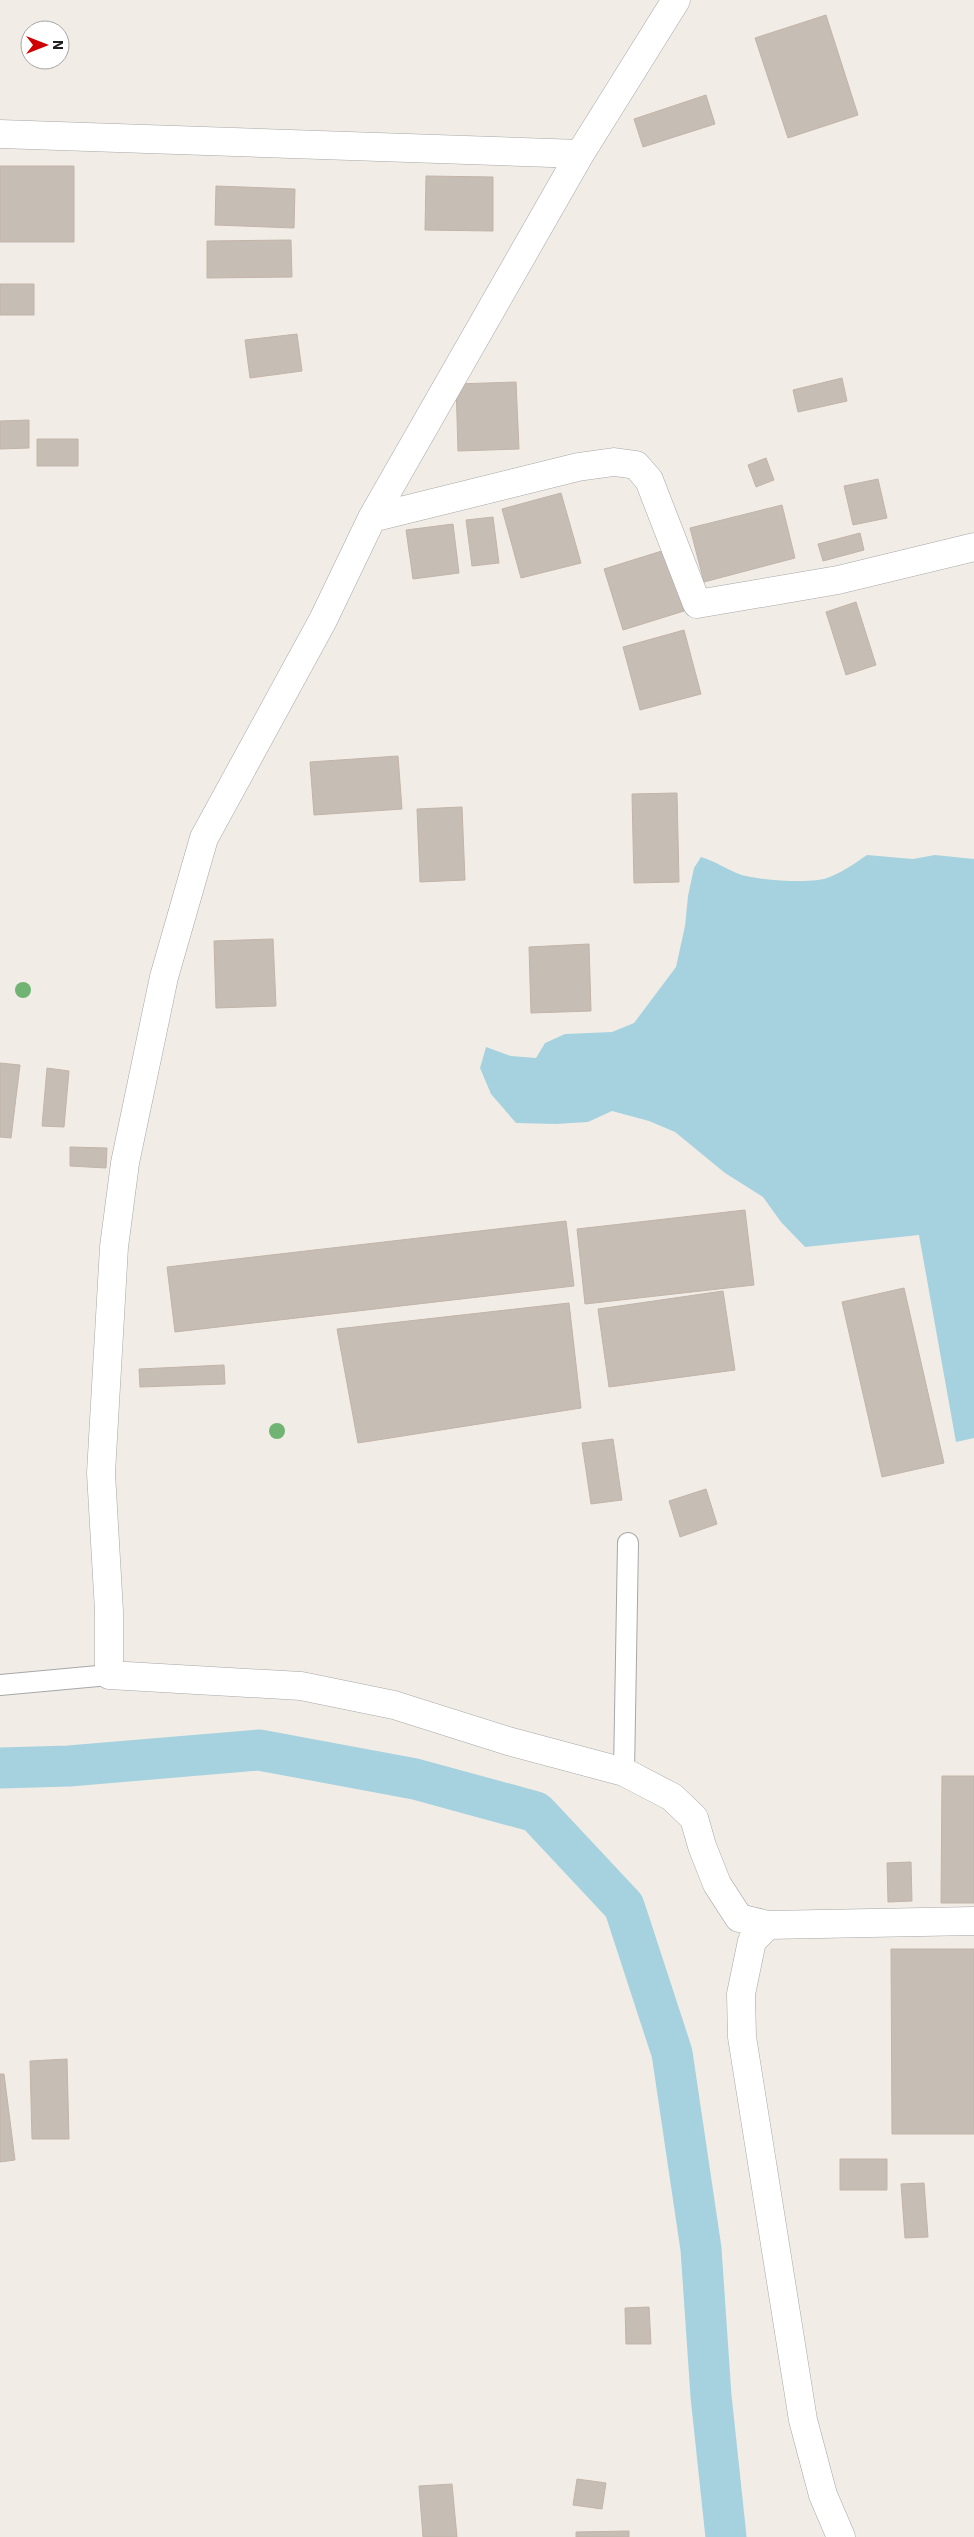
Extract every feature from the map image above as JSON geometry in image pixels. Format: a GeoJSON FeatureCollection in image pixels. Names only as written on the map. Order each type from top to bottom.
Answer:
{"type":"FeatureCollection","features":[{"type":"Feature","properties":{"kind":"street"},"geometry":{"type":"LineString","coordinates":[[676,0],[580,154],[372,518],[323,620],[204,838],[164,977],[125,1163],[114,1247],[101,1473],[109,1611],[109,1675],[301,1686],[394,1705],[525,1746],[624,1772],[672,1797],[694,1818],[702,1846],[718,1884],[739,1918],[768,1925],[974,1921]]}},
{"type":"Feature","properties":{"kind":"street"},"geometry":{"type":"LineString","coordinates":[[0,134],[580,154]]}},
{"type":"Feature","properties":{"kind":"street"},"geometry":{"type":"LineString","coordinates":[[372,518],[578,467],[614,462],[636,465],[649,480],[697,604],[838,580],[974,547]]}},
{"type":"Feature","properties":{"kind":"street"},"geometry":{"type":"LineString","coordinates":[[768,1925],[752,1941],[741,1994],[742,2037],[803,2420],[823,2495],[841,2537]]}},
{"type":"Feature","properties":{"kind":"lane"},"geometry":{"type":"LineString","coordinates":[[624,1772],[628,1543]]}},
{"type":"Feature","properties":{"kind":"lane"},"geometry":{"type":"LineString","coordinates":[[0,1685],[109,1675]]}},
{"type":"Feature","properties":{"kind":"water"},"geometry":{"type":"Polygon","coordinates":[[[867,855],[913,859],[935,855],[974,859],[974,1438],[956,1442],[919,1235],[805,1247],[781,1222],[763,1197],[725,1173],[675,1132],[649,1121],[612,1111],[588,1122],[556,1124],[516,1123],[491,1094],[480,1068],[486,1047],[511,1056],[536,1058],[545,1043],[565,1034],[612,1032],[634,1023],[676,967],[685,926],[688,896],[694,868],[701,857],[747,876],[809,881],[827,878],[867,855]]]}},
{"type":"Feature","properties":{"kind":"building"},"geometry":{"type":"Polygon","coordinates":[[[826,15],[858,115],[788,138],[755,38],[826,15]]]}},
{"type":"Feature","properties":{"kind":"building"},"geometry":{"type":"Polygon","coordinates":[[[706,95],[715,124],[643,147],[634,119],[706,95]]]}},
{"type":"Feature","properties":{"kind":"building"},"geometry":{"type":"Polygon","coordinates":[[[0,166],[74,166],[74,242],[0,242],[0,166]]]}},
{"type":"Feature","properties":{"kind":"building"},"geometry":{"type":"Polygon","coordinates":[[[426,176],[493,177],[493,231],[425,230],[426,176]]]}},
{"type":"Feature","properties":{"kind":"building"},"geometry":{"type":"Polygon","coordinates":[[[216,186],[295,189],[294,228],[215,225],[216,186]]]}},
{"type":"Feature","properties":{"kind":"building"},"geometry":{"type":"Polygon","coordinates":[[[291,240],[292,277],[207,278],[207,241],[291,240]]]}},
{"type":"Feature","properties":{"kind":"building"},"geometry":{"type":"Polygon","coordinates":[[[0,284],[34,284],[34,315],[0,315],[0,284]]]}},
{"type":"Feature","properties":{"kind":"building"},"geometry":{"type":"Polygon","coordinates":[[[297,334],[302,371],[250,378],[245,340],[297,334]]]}},
{"type":"Feature","properties":{"kind":"building"},"geometry":{"type":"Polygon","coordinates":[[[842,378],[847,401],[798,412],[793,390],[842,378]]]}},
{"type":"Feature","properties":{"kind":"building"},"geometry":{"type":"Polygon","coordinates":[[[516,382],[519,449],[458,451],[456,384],[516,382]]]}},
{"type":"Feature","properties":{"kind":"building"},"geometry":{"type":"Polygon","coordinates":[[[29,420],[29,448],[0,449],[0,421],[29,420]]]}},
{"type":"Feature","properties":{"kind":"building"},"geometry":{"type":"Polygon","coordinates":[[[37,439],[78,439],[78,466],[37,466],[37,439]]]}},
{"type":"Feature","properties":{"kind":"building"},"geometry":{"type":"Polygon","coordinates":[[[766,458],[774,480],[756,487],[748,465],[766,458]]]}},
{"type":"Feature","properties":{"kind":"building"},"geometry":{"type":"Polygon","coordinates":[[[878,479],[887,518],[853,525],[844,486],[878,479]]]}},
{"type":"Feature","properties":{"kind":"building"},"geometry":{"type":"Polygon","coordinates":[[[561,493],[581,563],[521,578],[502,509],[561,493]]]}},
{"type":"Feature","properties":{"kind":"building"},"geometry":{"type":"Polygon","coordinates":[[[782,505],[795,558],[704,582],[690,528],[782,505]]]}},
{"type":"Feature","properties":{"kind":"building"},"geometry":{"type":"Polygon","coordinates":[[[493,517],[499,563],[472,566],[466,520],[493,517]]]}},
{"type":"Feature","properties":{"kind":"building"},"geometry":{"type":"Polygon","coordinates":[[[453,524],[459,573],[413,579],[406,530],[453,524]]]}},
{"type":"Feature","properties":{"kind":"building"},"geometry":{"type":"Polygon","coordinates":[[[860,533],[864,550],[823,561],[818,544],[860,533]]]}},
{"type":"Feature","properties":{"kind":"building"},"geometry":{"type":"Polygon","coordinates":[[[665,550],[684,611],[623,630],[604,569],[665,550]]]}},
{"type":"Feature","properties":{"kind":"building"},"geometry":{"type":"Polygon","coordinates":[[[856,602],[876,665],[846,675],[826,612],[856,602]]]}},
{"type":"Feature","properties":{"kind":"building"},"geometry":{"type":"Polygon","coordinates":[[[684,630],[701,694],[640,710],[623,647],[684,630]]]}},
{"type":"Feature","properties":{"kind":"building"},"geometry":{"type":"Polygon","coordinates":[[[398,756],[402,809],[314,815],[310,762],[398,756]]]}},
{"type":"Feature","properties":{"kind":"building"},"geometry":{"type":"Polygon","coordinates":[[[677,793],[679,882],[634,883],[632,794],[677,793]]]}},
{"type":"Feature","properties":{"kind":"building"},"geometry":{"type":"Polygon","coordinates":[[[462,807],[465,880],[420,882],[417,809],[462,807]]]}},
{"type":"Feature","properties":{"kind":"building"},"geometry":{"type":"Polygon","coordinates":[[[273,939],[276,1006],[216,1008],[214,941],[273,939]]]}},
{"type":"Feature","properties":{"kind":"building"},"geometry":{"type":"Polygon","coordinates":[[[589,944],[591,1011],[531,1013],[529,947],[589,944]]]}},
{"type":"Feature","properties":{"kind":"building"},"geometry":{"type":"Polygon","coordinates":[[[0,1063],[20,1065],[11,1138],[0,1137],[0,1063]]]}},
{"type":"Feature","properties":{"kind":"building"},"geometry":{"type":"Polygon","coordinates":[[[47,1068],[69,1071],[64,1127],[42,1126],[47,1068]]]}},
{"type":"Feature","properties":{"kind":"building"},"geometry":{"type":"Polygon","coordinates":[[[70,1147],[107,1148],[106,1168],[70,1166],[70,1147]]]}},
{"type":"Feature","properties":{"kind":"building"},"geometry":{"type":"Polygon","coordinates":[[[745,1210],[754,1285],[585,1304],[577,1229],[745,1210]]]}},
{"type":"Feature","properties":{"kind":"building"},"geometry":{"type":"Polygon","coordinates":[[[566,1221],[574,1286],[175,1332],[167,1267],[566,1221]]]}},
{"type":"Feature","properties":{"kind":"building"},"geometry":{"type":"Polygon","coordinates":[[[904,1288],[944,1463],[882,1477],[842,1302],[904,1288]]]}},
{"type":"Feature","properties":{"kind":"building"},"geometry":{"type":"Polygon","coordinates":[[[723,1291],[735,1370],[609,1387],[598,1309],[723,1291]]]}},
{"type":"Feature","properties":{"kind":"building"},"geometry":{"type":"Polygon","coordinates":[[[569,1303],[581,1408],[358,1443],[337,1329],[569,1303]]]}},
{"type":"Feature","properties":{"kind":"building"},"geometry":{"type":"Polygon","coordinates":[[[224,1365],[225,1384],[140,1387],[139,1369],[224,1365]]]}},
{"type":"Feature","properties":{"kind":"building"},"geometry":{"type":"Polygon","coordinates":[[[613,1439],[622,1500],[591,1504],[582,1443],[613,1439]]]}},
{"type":"Feature","properties":{"kind":"building"},"geometry":{"type":"Polygon","coordinates":[[[706,1489],[717,1524],[680,1537],[669,1501],[706,1489]]]}},
{"type":"Feature","properties":{"kind":"building"},"geometry":{"type":"Polygon","coordinates":[[[942,1776],[974,1776],[974,1903],[941,1903],[942,1776]]]}},
{"type":"Feature","properties":{"kind":"building"},"geometry":{"type":"Polygon","coordinates":[[[911,1862],[912,1901],[888,1902],[887,1863],[911,1862]]]}},
{"type":"Feature","properties":{"kind":"building"},"geometry":{"type":"Polygon","coordinates":[[[891,1949],[974,1949],[974,2134],[892,2134],[891,1949]]]}},
{"type":"Feature","properties":{"kind":"building"},"geometry":{"type":"Polygon","coordinates":[[[67,2059],[69,2139],[32,2139],[30,2061],[67,2059]]]}},
{"type":"Feature","properties":{"kind":"building"},"geometry":{"type":"Polygon","coordinates":[[[0,2074],[4,2074],[15,2160],[0,2162],[0,2074]]]}},
{"type":"Feature","properties":{"kind":"building"},"geometry":{"type":"Polygon","coordinates":[[[840,2159],[887,2159],[887,2190],[840,2190],[840,2159]]]}},
{"type":"Feature","properties":{"kind":"building"},"geometry":{"type":"Polygon","coordinates":[[[924,2183],[928,2237],[905,2238],[901,2184],[924,2183]]]}},
{"type":"Feature","properties":{"kind":"building"},"geometry":{"type":"Polygon","coordinates":[[[649,2307],[651,2344],[626,2344],[625,2308],[649,2307]]]}},
{"type":"Feature","properties":{"kind":"building"},"geometry":{"type":"Polygon","coordinates":[[[577,2479],[606,2483],[602,2509],[573,2505],[577,2479]]]}},
{"type":"Feature","properties":{"kind":"building"},"geometry":{"type":"Polygon","coordinates":[[[452,2484],[457,2537],[423,2537],[419,2486],[452,2484]]]}},
{"type":"Feature","properties":{"kind":"building"},"geometry":{"type":"Polygon","coordinates":[[[629,2531],[629,2537],[576,2537],[576,2532],[629,2531]]]}},
{"type":"Feature","properties":{"kind":"waterway"},"geometry":{"type":"LineString","coordinates":[[0,1768],[69,1766],[259,1750],[415,1779],[536,1812],[624,1906],[672,2053],[701,2249],[711,2396],[726,2537]]}}]}
